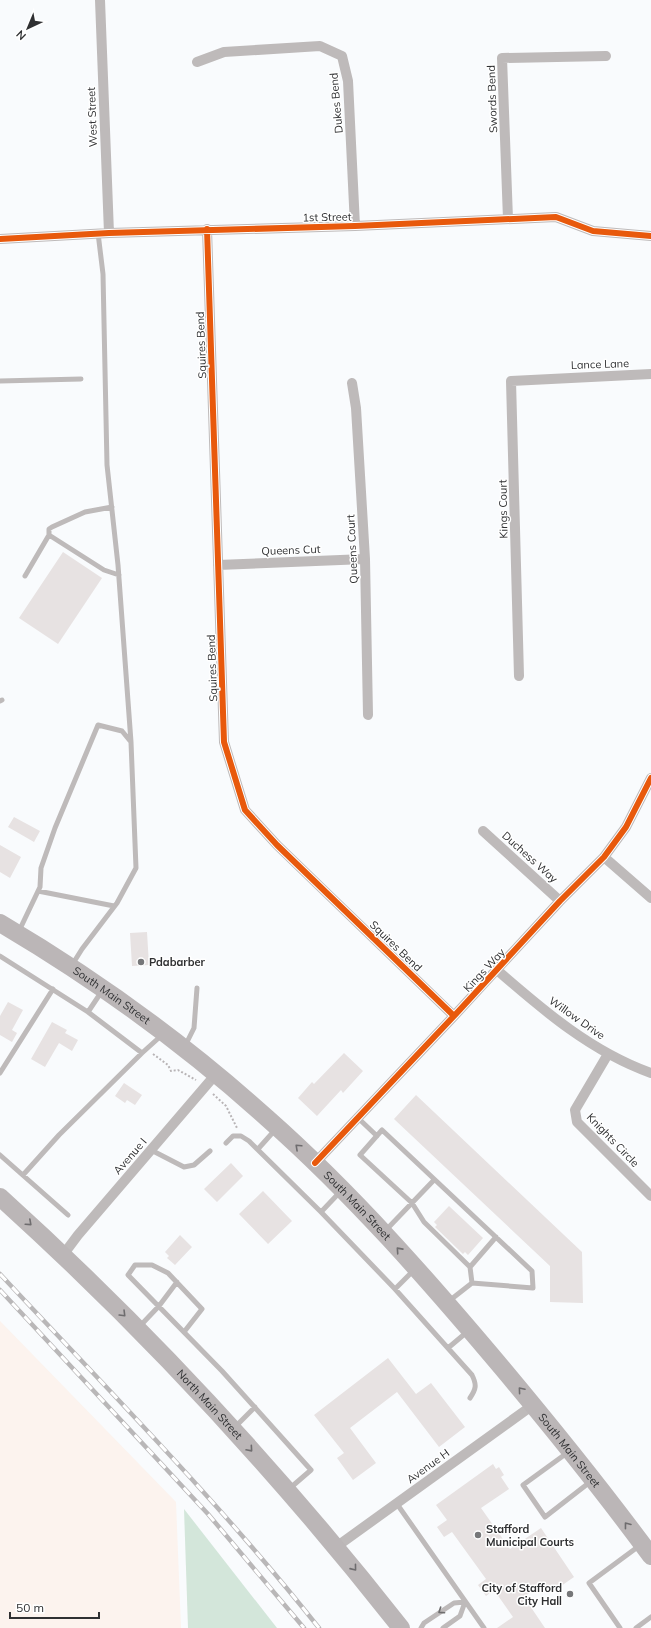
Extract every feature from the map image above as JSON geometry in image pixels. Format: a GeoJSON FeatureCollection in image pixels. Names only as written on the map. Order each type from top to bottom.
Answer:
{"type":"FeatureCollection","features":[{"type":"Feature","properties":{"kind":"highway","name":"South Main Street"},"geometry":{"type":"LineString","coordinates":[[0,923],[104,988],[164,1032],[216,1074],[315,1162],[384,1232],[470,1329],[533,1405],[646,1550]]}},
{"type":"Feature","properties":{"kind":"highway","name":"North Main Street"},"geometry":{"type":"LineString","coordinates":[[0,1197],[63,1255],[138,1328],[233,1429],[336,1547],[402,1628]]}},
{"type":"Feature","properties":{"kind":"street","name":"West Street"},"geometry":{"type":"LineString","coordinates":[[100,0],[109,233]]}},
{"type":"Feature","properties":{"kind":"street","name":"Dukes Bend"},"geometry":{"type":"LineString","coordinates":[[197,62],[224,52],[320,46],[342,56],[348,81],[355,226]]}},
{"type":"Feature","properties":{"kind":"street","name":"Swords Bend"},"geometry":{"type":"LineString","coordinates":[[508,219],[502,58],[606,56]]}},
{"type":"Feature","properties":{"kind":"street","name":"1st Street"},"geometry":{"type":"LineString","coordinates":[[0,239],[98,233],[355,226],[556,216],[593,231],[651,236]]}},
{"type":"Feature","properties":{"kind":"street","name":"Squires Bend"},"geometry":{"type":"LineString","coordinates":[[207,229],[224,742],[245,810],[277,845],[454,1016]]}},
{"type":"Feature","properties":{"kind":"street","name":"Lance Lane"},"geometry":{"type":"LineString","coordinates":[[551,378],[651,374]]}},
{"type":"Feature","properties":{"kind":"street","name":"Kings Court"},"geometry":{"type":"LineString","coordinates":[[519,676],[512,381],[551,378]]}},
{"type":"Feature","properties":{"kind":"street","name":"Queens Court"},"geometry":{"type":"LineString","coordinates":[[352,383],[356,408],[365,559],[368,715]]}},
{"type":"Feature","properties":{"kind":"street","name":"Queens Cut"},"geometry":{"type":"LineString","coordinates":[[218,565],[365,559]]}},
{"type":"Feature","properties":{"kind":"street","name":"Kings Way"},"geometry":{"type":"LineString","coordinates":[[315,1162],[454,1016],[560,901],[604,857],[626,827],[651,778]]}},
{"type":"Feature","properties":{"kind":"street","name":"Duchess Way"},"geometry":{"type":"LineString","coordinates":[[483,831],[560,901]]}},
{"type":"Feature","properties":{"kind":"street"},"geometry":{"type":"LineString","coordinates":[[604,857],[651,898]]}},
{"type":"Feature","properties":{"kind":"street","name":"Willow Drive"},"geometry":{"type":"LineString","coordinates":[[497,970],[564,1025],[608,1054],[651,1073]]}},
{"type":"Feature","properties":{"kind":"street","name":"Knights Circle"},"geometry":{"type":"LineString","coordinates":[[608,1054],[575,1110],[577,1122],[651,1196]]}},
{"type":"Feature","properties":{"kind":"street","name":"Avenue I"},"geometry":{"type":"LineString","coordinates":[[63,1255],[78,1235],[216,1074]]}},
{"type":"Feature","properties":{"kind":"street","name":"Avenue H"},"geometry":{"type":"LineString","coordinates":[[336,1547],[533,1405]]}},
{"type":"Feature","properties":{"kind":"lane"},"geometry":{"type":"LineString","coordinates":[[71,967],[82,949],[114,906],[136,868],[131,742],[119,575],[107,465],[103,274],[98,233]]}},
{"type":"Feature","properties":{"kind":"lane"},"geometry":{"type":"LineString","coordinates":[[0,381],[81,378]]}},
{"type":"Feature","properties":{"kind":"lane"},"geometry":{"type":"LineString","coordinates":[[25,576],[49,535],[49,529],[85,512],[112,507]]}},
{"type":"Feature","properties":{"kind":"lane"},"geometry":{"type":"LineString","coordinates":[[49,535],[104,570],[119,575]]}},
{"type":"Feature","properties":{"kind":"lane"},"geometry":{"type":"LineString","coordinates":[[18,933],[40,887],[41,868],[55,828],[98,725],[122,731],[131,742]]}},
{"type":"Feature","properties":{"kind":"lane"},"geometry":{"type":"LineString","coordinates":[[38,891],[114,906]]}},
{"type":"Feature","properties":{"kind":"lane"},"geometry":{"type":"LineString","coordinates":[[0,956],[88,1012],[142,1053]]}},
{"type":"Feature","properties":{"kind":"lane"},"geometry":{"type":"LineString","coordinates":[[88,1012],[104,988]]}},
{"type":"Feature","properties":{"kind":"lane"},"geometry":{"type":"LineString","coordinates":[[184,1048],[194,1028],[197,988]]}},
{"type":"Feature","properties":{"kind":"lane"},"geometry":{"type":"LineString","coordinates":[[0,1073],[53,989]]}},
{"type":"Feature","properties":{"kind":"lane"},"geometry":{"type":"LineString","coordinates":[[23,1175],[59,1134],[164,1032]]}},
{"type":"Feature","properties":{"kind":"lane"},"geometry":{"type":"LineString","coordinates":[[358,1118],[377,1136]]}},
{"type":"Feature","properties":{"kind":"lane"},"geometry":{"type":"LineString","coordinates":[[258,1149],[277,1127]]}},
{"type":"Feature","properties":{"kind":"lane"},"geometry":{"type":"LineString","coordinates":[[447,1303],[472,1283],[533,1288],[532,1271],[382,1130],[360,1155],[412,1203],[424,1222],[470,1267],[472,1283]]}},
{"type":"Feature","properties":{"kind":"lane"},"geometry":{"type":"LineString","coordinates":[[226,1143],[233,1136],[241,1136],[258,1149],[321,1212],[394,1289],[472,1375],[476,1384],[475,1391],[470,1398]]}},
{"type":"Feature","properties":{"kind":"lane"},"geometry":{"type":"LineString","coordinates":[[151,1150],[184,1167],[194,1165],[210,1151]]}},
{"type":"Feature","properties":{"kind":"lane"},"geometry":{"type":"LineString","coordinates":[[0,1155],[68,1215]]}},
{"type":"Feature","properties":{"kind":"lane"},"geometry":{"type":"LineString","coordinates":[[384,1232],[434,1180]]}},
{"type":"Feature","properties":{"kind":"lane"},"geometry":{"type":"LineString","coordinates":[[321,1212],[342,1190]]}},
{"type":"Feature","properties":{"kind":"lane"},"geometry":{"type":"LineString","coordinates":[[470,1267],[496,1237]]}},
{"type":"Feature","properties":{"kind":"lane"},"geometry":{"type":"LineString","coordinates":[[184,1332],[202,1309],[168,1273],[152,1265],[135,1265],[128,1274],[255,1407],[311,1470],[287,1490]]}},
{"type":"Feature","properties":{"kind":"lane"},"geometry":{"type":"LineString","coordinates":[[394,1289],[416,1268]]}},
{"type":"Feature","properties":{"kind":"lane"},"geometry":{"type":"LineString","coordinates":[[138,1328],[159,1306],[177,1282]]}},
{"type":"Feature","properties":{"kind":"lane"},"geometry":{"type":"LineString","coordinates":[[448,1348],[470,1329]]}},
{"type":"Feature","properties":{"kind":"lane"},"geometry":{"type":"LineString","coordinates":[[233,1429],[255,1407]]}},
{"type":"Feature","properties":{"kind":"lane"},"geometry":{"type":"LineString","coordinates":[[570,1452],[523,1485],[545,1517],[592,1480]]}},
{"type":"Feature","properties":{"kind":"lane"},"geometry":{"type":"LineString","coordinates":[[397,1504],[484,1628]]}},
{"type":"Feature","properties":{"kind":"lane"},"geometry":{"type":"LineString","coordinates":[[620,1628],[589,1583],[646,1550]]}},
{"type":"Feature","properties":{"kind":"lane"},"geometry":{"type":"LineString","coordinates":[[421,1628],[424,1623],[454,1603],[465,1602]]}},
{"type":"Feature","properties":{"kind":"lane"},"geometry":{"type":"LineString","coordinates":[[444,1628],[460,1616],[465,1602]]}},
{"type":"Feature","properties":{"kind":"lane"},"geometry":{"type":"LineString","coordinates":[[636,1628],[651,1617]]}},
{"type":"Feature","properties":{"kind":"shaded area"},"geometry":{"type":"Polygon","coordinates":[[[0,1321],[176,1502],[181,1628],[0,1628],[0,1321]]]}},
{"type":"Feature","properties":{"kind":"green space"},"geometry":{"type":"Polygon","coordinates":[[[184,1509],[277,1628],[188,1628],[184,1509]]]}},
{"type":"Feature","properties":{"kind":"building"},"geometry":{"type":"Polygon","coordinates":[[[63,552],[102,578],[58,644],[19,618],[63,552]]]}},
{"type":"Feature","properties":{"kind":"building"},"geometry":{"type":"Polygon","coordinates":[[[14,817],[40,831],[34,842],[8,827],[14,817]]]}},
{"type":"Feature","properties":{"kind":"building"},"geometry":{"type":"Polygon","coordinates":[[[0,845],[21,857],[10,878],[0,872],[0,845]]]}},
{"type":"Feature","properties":{"kind":"building"},"geometry":{"type":"Polygon","coordinates":[[[147,932],[149,965],[132,966],[130,933],[147,932]]]}},
{"type":"Feature","properties":{"kind":"building"},"geometry":{"type":"Polygon","coordinates":[[[8,1002],[23,1010],[12,1030],[17,1033],[12,1042],[0,1035],[0,1016],[8,1002]]]}},
{"type":"Feature","properties":{"kind":"building"},"geometry":{"type":"Polygon","coordinates":[[[52,1022],[67,1030],[65,1033],[78,1040],[72,1051],[59,1043],[45,1067],[31,1059],[52,1022]]]}},
{"type":"Feature","properties":{"kind":"building"},"geometry":{"type":"Polygon","coordinates":[[[344,1053],[363,1071],[343,1093],[341,1090],[317,1116],[298,1098],[312,1082],[314,1084],[344,1053]]]}},
{"type":"Feature","properties":{"kind":"building"},"geometry":{"type":"Polygon","coordinates":[[[124,1083],[142,1095],[135,1105],[127,1100],[125,1103],[115,1096],[124,1083]]]}},
{"type":"Feature","properties":{"kind":"building"},"geometry":{"type":"Polygon","coordinates":[[[416,1095],[582,1252],[583,1303],[550,1302],[550,1266],[394,1119],[416,1095]]]}},
{"type":"Feature","properties":{"kind":"building"},"geometry":{"type":"Polygon","coordinates":[[[231,1163],[243,1176],[217,1202],[204,1189],[231,1163]]]}},
{"type":"Feature","properties":{"kind":"building"},"geometry":{"type":"Polygon","coordinates":[[[263,1191],[292,1221],[268,1244],[239,1214],[263,1191]]]}},
{"type":"Feature","properties":{"kind":"building"},"geometry":{"type":"Polygon","coordinates":[[[449,1206],[483,1238],[468,1255],[465,1252],[463,1254],[435,1227],[437,1225],[434,1222],[449,1206]]]}},
{"type":"Feature","properties":{"kind":"building"},"geometry":{"type":"Polygon","coordinates":[[[180,1235],[192,1247],[175,1265],[167,1258],[169,1256],[165,1252],[180,1235]]]}},
{"type":"Feature","properties":{"kind":"building"},"geometry":{"type":"Polygon","coordinates":[[[388,1358],[416,1394],[431,1383],[465,1427],[439,1447],[397,1392],[350,1428],[376,1463],[353,1480],[337,1458],[344,1453],[314,1415],[388,1358]]]}},
{"type":"Feature","properties":{"kind":"building","name":"Stafford Municipal Courts"},"geometry":{"type":"Polygon","coordinates":[[[493,1464],[496,1469],[499,1467],[504,1475],[501,1477],[509,1489],[481,1508],[510,1549],[541,1528],[574,1577],[551,1593],[544,1583],[524,1597],[545,1628],[497,1628],[513,1617],[494,1590],[486,1596],[478,1585],[486,1579],[452,1532],[444,1537],[437,1527],[447,1520],[436,1505],[493,1464]]]}},
{"type":"Feature","properties":{"kind":"railway"},"geometry":{"type":"LineString","coordinates":[[0,1274],[243,1536],[319,1628]]}},
{"type":"Feature","properties":{"kind":"railway"},"geometry":{"type":"LineString","coordinates":[[0,1290],[208,1514],[304,1628]]}},
{"type":"Feature","properties":{"kind":"cycle path"},"geometry":{"type":"LineString","coordinates":[[0,239],[109,233],[355,226],[556,217],[593,231],[651,236]]}},
{"type":"Feature","properties":{"kind":"cycle path"},"geometry":{"type":"LineString","coordinates":[[207,229],[224,742],[245,810],[277,845],[454,1016]]}},
{"type":"Feature","properties":{"kind":"cycle path"},"geometry":{"type":"LineString","coordinates":[[315,1163],[560,901],[604,857],[626,827],[651,778]]}},
{"type":"Feature","properties":{"kind":"place","name":"Pdabarber"},"geometry":{"type":"Point","coordinates":[141,962]}},
{"type":"Feature","properties":{"kind":"place","name":"Stafford Municipal Courts"},"geometry":{"type":"Point","coordinates":[478,1535]}},
{"type":"Feature","properties":{"kind":"place","name":"City of Stafford City Hall"},"geometry":{"type":"Point","coordinates":[570,1594]}}]}
